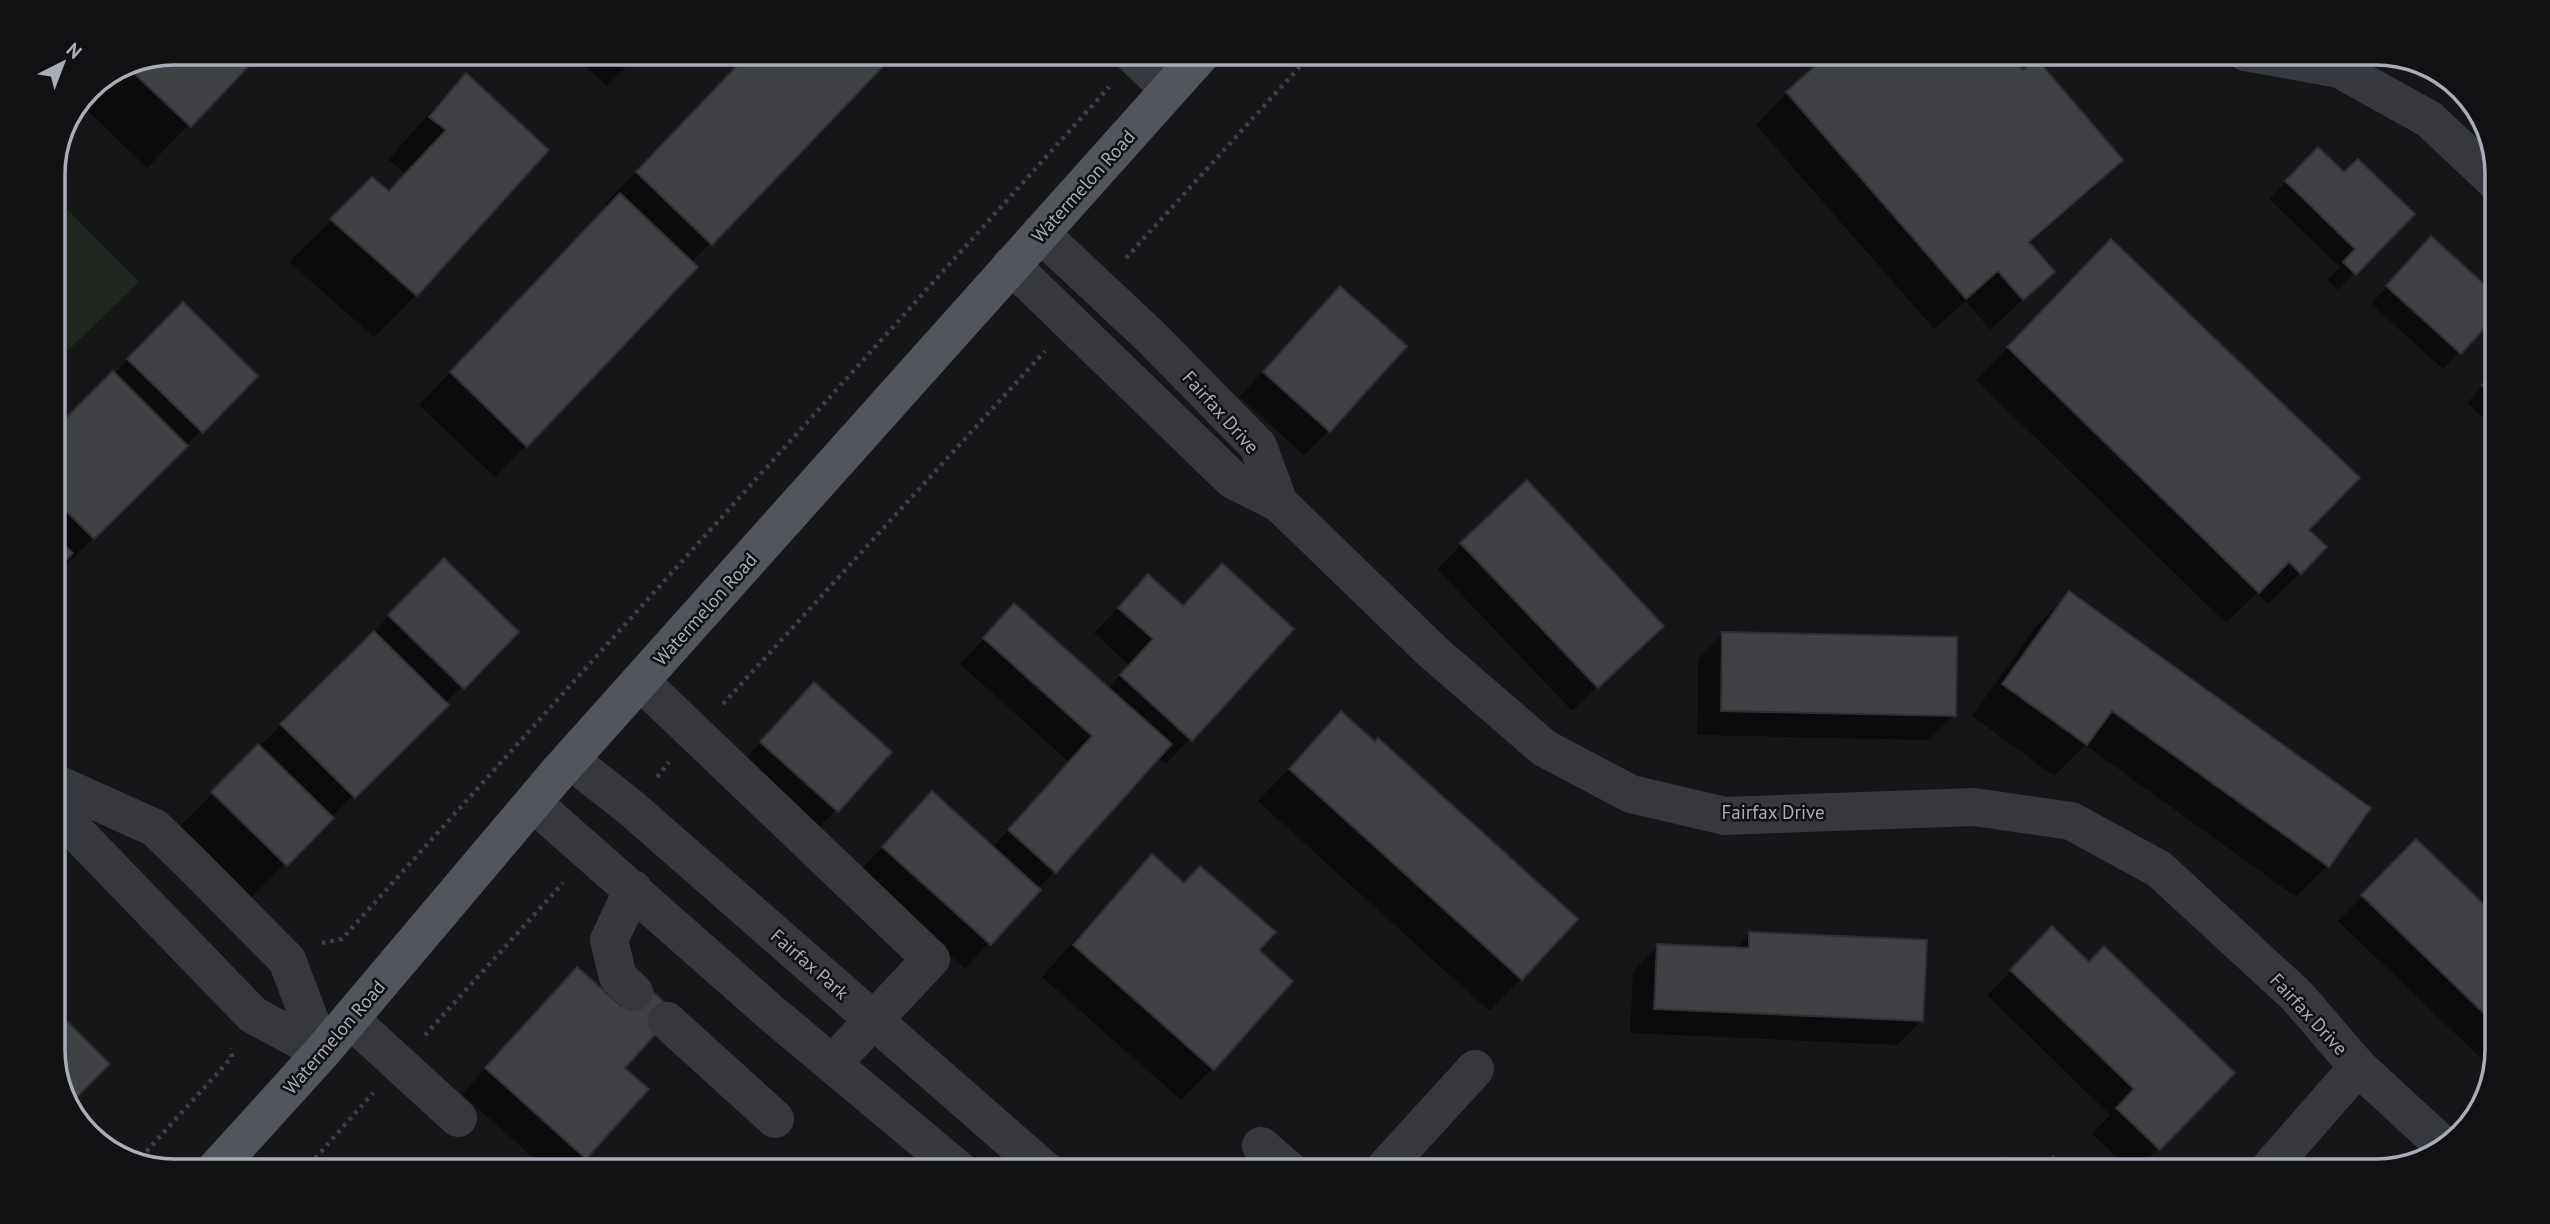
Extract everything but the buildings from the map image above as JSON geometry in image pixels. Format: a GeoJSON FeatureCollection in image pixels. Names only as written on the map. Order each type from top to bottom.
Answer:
{"type":"FeatureCollection","features":[{"type":"Feature","properties":{"kind":"main road","name":"Watermelon Road"},"geometry":{"type":"LineString","coordinates":[[225,1159],[322,1052],[570,760],[1191,65]]}},
{"type":"Feature","properties":{"kind":"street"},"geometry":{"type":"LineString","coordinates":[[1143,65],[1169,89]]}},
{"type":"Feature","properties":{"kind":"street"},"geometry":{"type":"LineString","coordinates":[[2317,65],[2339,69],[2429,119],[2485,172]]}},
{"type":"Feature","properties":{"kind":"street","name":"Fairfax Drive"},"geometry":{"type":"LineString","coordinates":[[1040,233],[1151,337],[1258,446],[1279,503],[1433,652],[1544,748],[1631,794],[1725,816],[1974,807],[2071,821],[2159,869],[2297,996],[2358,1067],[2438,1140]]}},
{"type":"Feature","properties":{"kind":"street"},"geometry":{"type":"LineString","coordinates":[[1011,264],[1233,480],[1279,503]]}},
{"type":"Feature","properties":{"kind":"street"},"geometry":{"type":"LineString","coordinates":[[640,681],[931,959],[831,1064]]}},
{"type":"Feature","properties":{"kind":"street","name":"Fairfax Park"},"geometry":{"type":"LineString","coordinates":[[570,760],[629,807],[1032,1159]]}},
{"type":"Feature","properties":{"kind":"street"},"geometry":{"type":"LineString","coordinates":[[65,787],[155,828],[287,960],[322,1052]]}},
{"type":"Feature","properties":{"kind":"street"},"geometry":{"type":"LineString","coordinates":[[533,803],[769,1012],[946,1159]]}},
{"type":"Feature","properties":{"kind":"street"},"geometry":{"type":"LineString","coordinates":[[65,820],[253,1015],[322,1052]]}},
{"type":"Feature","properties":{"kind":"street"},"geometry":{"type":"LineString","coordinates":[[633,889],[609,940],[618,977],[634,992]]}},
{"type":"Feature","properties":{"kind":"street"},"geometry":{"type":"LineString","coordinates":[[350,1019],[458,1118]]}},
{"type":"Feature","properties":{"kind":"street"},"geometry":{"type":"LineString","coordinates":[[667,1021],[775,1119]]}},
{"type":"Feature","properties":{"kind":"street"},"geometry":{"type":"LineString","coordinates":[[2278,1159],[2358,1067]]}},
{"type":"Feature","properties":{"kind":"street"},"geometry":{"type":"LineString","coordinates":[[1393,1159],[1475,1069]]}},
{"type":"Feature","properties":{"kind":"street"},"geometry":{"type":"LineString","coordinates":[[1261,1146],[1276,1159]]}},
{"type":"Feature","properties":{"kind":"path"},"geometry":{"type":"LineString","coordinates":[[292,972],[318,944],[342,939],[1123,65]]}},
{"type":"Feature","properties":{"kind":"path"},"geometry":{"type":"LineString","coordinates":[[1099,288],[1301,65]]}},
{"type":"Feature","properties":{"kind":"path"},"geometry":{"type":"LineString","coordinates":[[629,807],[1071,322]]}},
{"type":"Feature","properties":{"kind":"path"},"geometry":{"type":"LineString","coordinates":[[315,1159],[591,852]]}},
{"type":"Feature","properties":{"kind":"path"},"geometry":{"type":"LineString","coordinates":[[144,1154],[232,1057],[230,1041],[253,1015]]}},
{"type":"Feature","properties":{"kind":"shaded area"},"geometry":{"type":"Polygon","coordinates":[[[65,207],[139,282],[65,353],[65,207]]]}}]}
